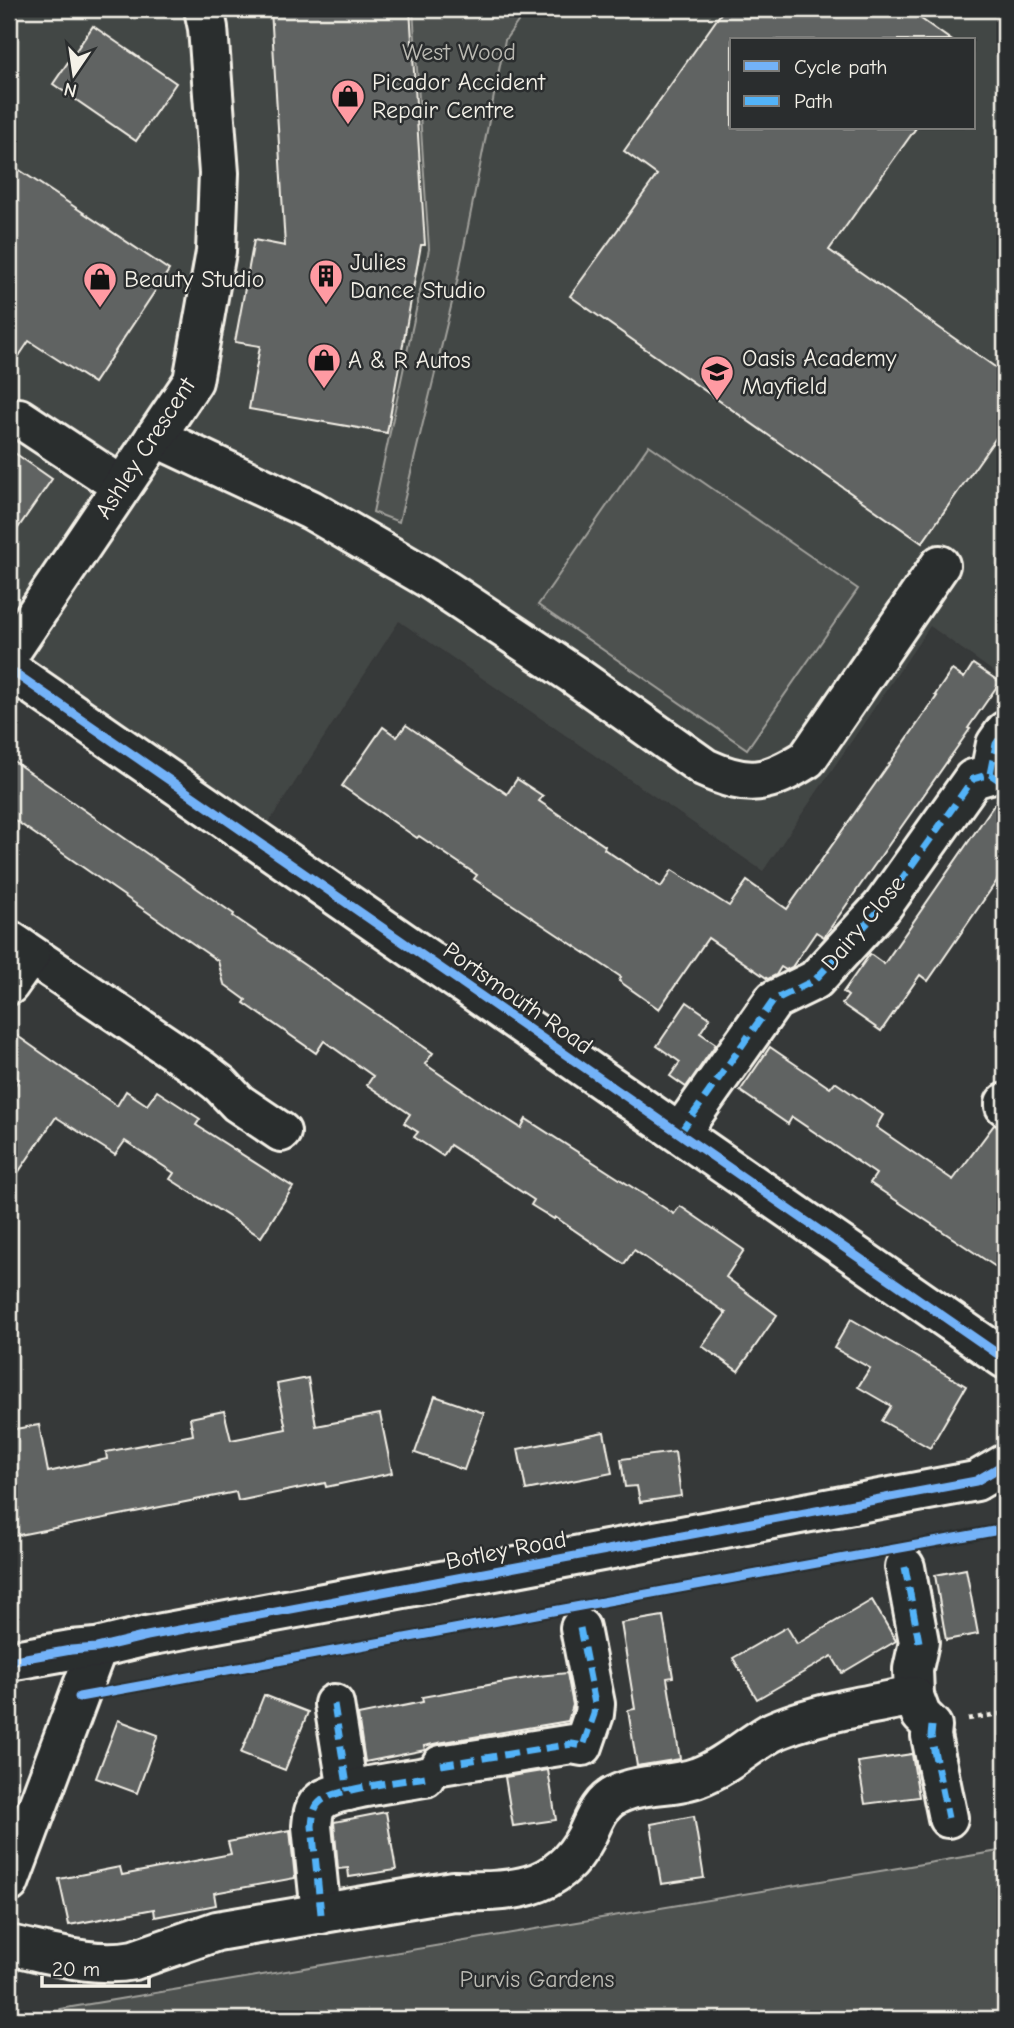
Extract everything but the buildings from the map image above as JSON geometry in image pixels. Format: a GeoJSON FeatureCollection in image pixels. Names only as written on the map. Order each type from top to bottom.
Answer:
{"type":"FeatureCollection","features":[{"type":"Feature","properties":{"kind":"street","name":"Ashley Crescent"},"geometry":{"type":"LineString","coordinates":[[9,654],[192,381],[216,252],[219,173],[208,28],[204,9]]}},
{"type":"Feature","properties":{"kind":"street"},"geometry":{"type":"LineString","coordinates":[[19,418],[122,486]]}},
{"type":"Feature","properties":{"kind":"street"},"geometry":{"type":"LineString","coordinates":[[155,437],[311,510],[428,579],[574,674],[705,768],[729,779],[754,782],[781,775],[807,759],[940,565]]}},
{"type":"Feature","properties":{"kind":"street","name":"Portsmouth Road"},"geometry":{"type":"LineString","coordinates":[[9,669],[1005,1359]]}},
{"type":"Feature","properties":{"kind":"street","name":"Dairy Close"},"geometry":{"type":"LineString","coordinates":[[680,1133],[774,1000],[815,980],[882,907],[973,779],[998,779],[996,744],[1005,731]]}},
{"type":"Feature","properties":{"kind":"street"},"geometry":{"type":"LineString","coordinates":[[16,960],[202,1070],[238,1103],[281,1132]]}},
{"type":"Feature","properties":{"kind":"street","name":"Botley Road"},"geometry":{"type":"LineString","coordinates":[[9,1661],[97,1648],[147,1636],[976,1481],[1005,1464]]}},
{"type":"Feature","properties":{"kind":"street"},"geometry":{"type":"LineString","coordinates":[[905,1567],[919,1642],[914,1669],[948,1818]]}},
{"type":"Feature","properties":{"kind":"street"},"geometry":{"type":"LineString","coordinates":[[580,1628],[595,1704],[583,1746]]}},
{"type":"Feature","properties":{"kind":"street"},"geometry":{"type":"LineString","coordinates":[[9,1883],[97,1648]]}},
{"type":"Feature","properties":{"kind":"street"},"geometry":{"type":"LineString","coordinates":[[334,1704],[348,1791]]}},
{"type":"Feature","properties":{"kind":"street"},"geometry":{"type":"LineString","coordinates":[[9,1945],[84,1961],[121,1963],[134,1961],[217,1931],[453,1891],[519,1889],[543,1880],[566,1865],[581,1845],[603,1802],[615,1795],[628,1790],[697,1778],[734,1758],[772,1732],[823,1714],[923,1711]]}},
{"type":"Feature","properties":{"kind":"street"},"geometry":{"type":"LineString","coordinates":[[321,1914],[312,1826],[313,1813],[319,1802],[329,1796],[433,1771],[572,1744],[583,1746],[615,1795]]}},
{"type":"Feature","properties":{"kind":"shaded area"},"geometry":{"type":"Polygon","coordinates":[[[9,9],[413,9],[429,249],[373,512],[505,40],[527,9],[1005,9],[1005,680],[930,626],[763,871],[399,621],[264,830],[9,661],[9,9]]]}},
{"type":"Feature","properties":{"kind":"green space","name":"West Wood"},"geometry":{"type":"Polygon","coordinates":[[[413,9],[527,9],[505,40],[457,282],[399,522],[373,512],[429,249],[413,9]]]}},
{"type":"Feature","properties":{"kind":"green space"},"geometry":{"type":"Polygon","coordinates":[[[649,445],[858,589],[747,749],[538,605],[649,445]]]}},
{"type":"Feature","properties":{"kind":"green space","name":"Purvis Gardens"},"geometry":{"type":"Polygon","coordinates":[[[1005,1850],[1005,2019],[68,2019],[60,2009],[1005,1850]]]}},
{"type":"Feature","properties":{"kind":"marked path"},"geometry":{"type":"LineString","coordinates":[[680,1133],[774,1000],[815,980],[882,907],[973,779],[990,774],[996,744],[1005,731]]}},
{"type":"Feature","properties":{"kind":"marked path"},"geometry":{"type":"LineString","coordinates":[[990,774],[1005,784]]}},
{"type":"Feature","properties":{"kind":"marked path"},"geometry":{"type":"LineString","coordinates":[[905,1567],[919,1642]]}},
{"type":"Feature","properties":{"kind":"marked path"},"geometry":{"type":"LineString","coordinates":[[441,1765],[572,1744],[583,1746],[595,1704],[580,1628]]}},
{"type":"Feature","properties":{"kind":"marked path"},"geometry":{"type":"LineString","coordinates":[[334,1704],[348,1791]]}},
{"type":"Feature","properties":{"kind":"marked path"},"geometry":{"type":"LineString","coordinates":[[932,1726],[931,1736],[948,1818]]}},
{"type":"Feature","properties":{"kind":"marked path"},"geometry":{"type":"LineString","coordinates":[[321,1914],[312,1826],[318,1803],[355,1789],[425,1777]]}},
{"type":"Feature","properties":{"kind":"cycle path"},"geometry":{"type":"LineString","coordinates":[[9,669],[1005,1359]]}},
{"type":"Feature","properties":{"kind":"cycle path"},"geometry":{"type":"LineString","coordinates":[[9,1661],[97,1648],[147,1636],[976,1481],[1005,1464]]}},
{"type":"Feature","properties":{"kind":"cycle path"},"geometry":{"type":"LineString","coordinates":[[79,1697],[1005,1529]]}},
{"type":"Feature","properties":{"kind":"place","name":"Picador Accident Repair Centre"},"geometry":{"type":"Point","coordinates":[348,126]}},
{"type":"Feature","properties":{"kind":"place","name":"Julies Dance Studio"},"geometry":{"type":"Point","coordinates":[326,306]}},
{"type":"Feature","properties":{"kind":"place","name":"Beauty Studio"},"geometry":{"type":"Point","coordinates":[100,309]}},
{"type":"Feature","properties":{"kind":"place","name":"A & R Autos"},"geometry":{"type":"Point","coordinates":[324,390]}},
{"type":"Feature","properties":{"kind":"place","name":"Oasis Academy Mayfield"},"geometry":{"type":"Point","coordinates":[717,402]}}]}
